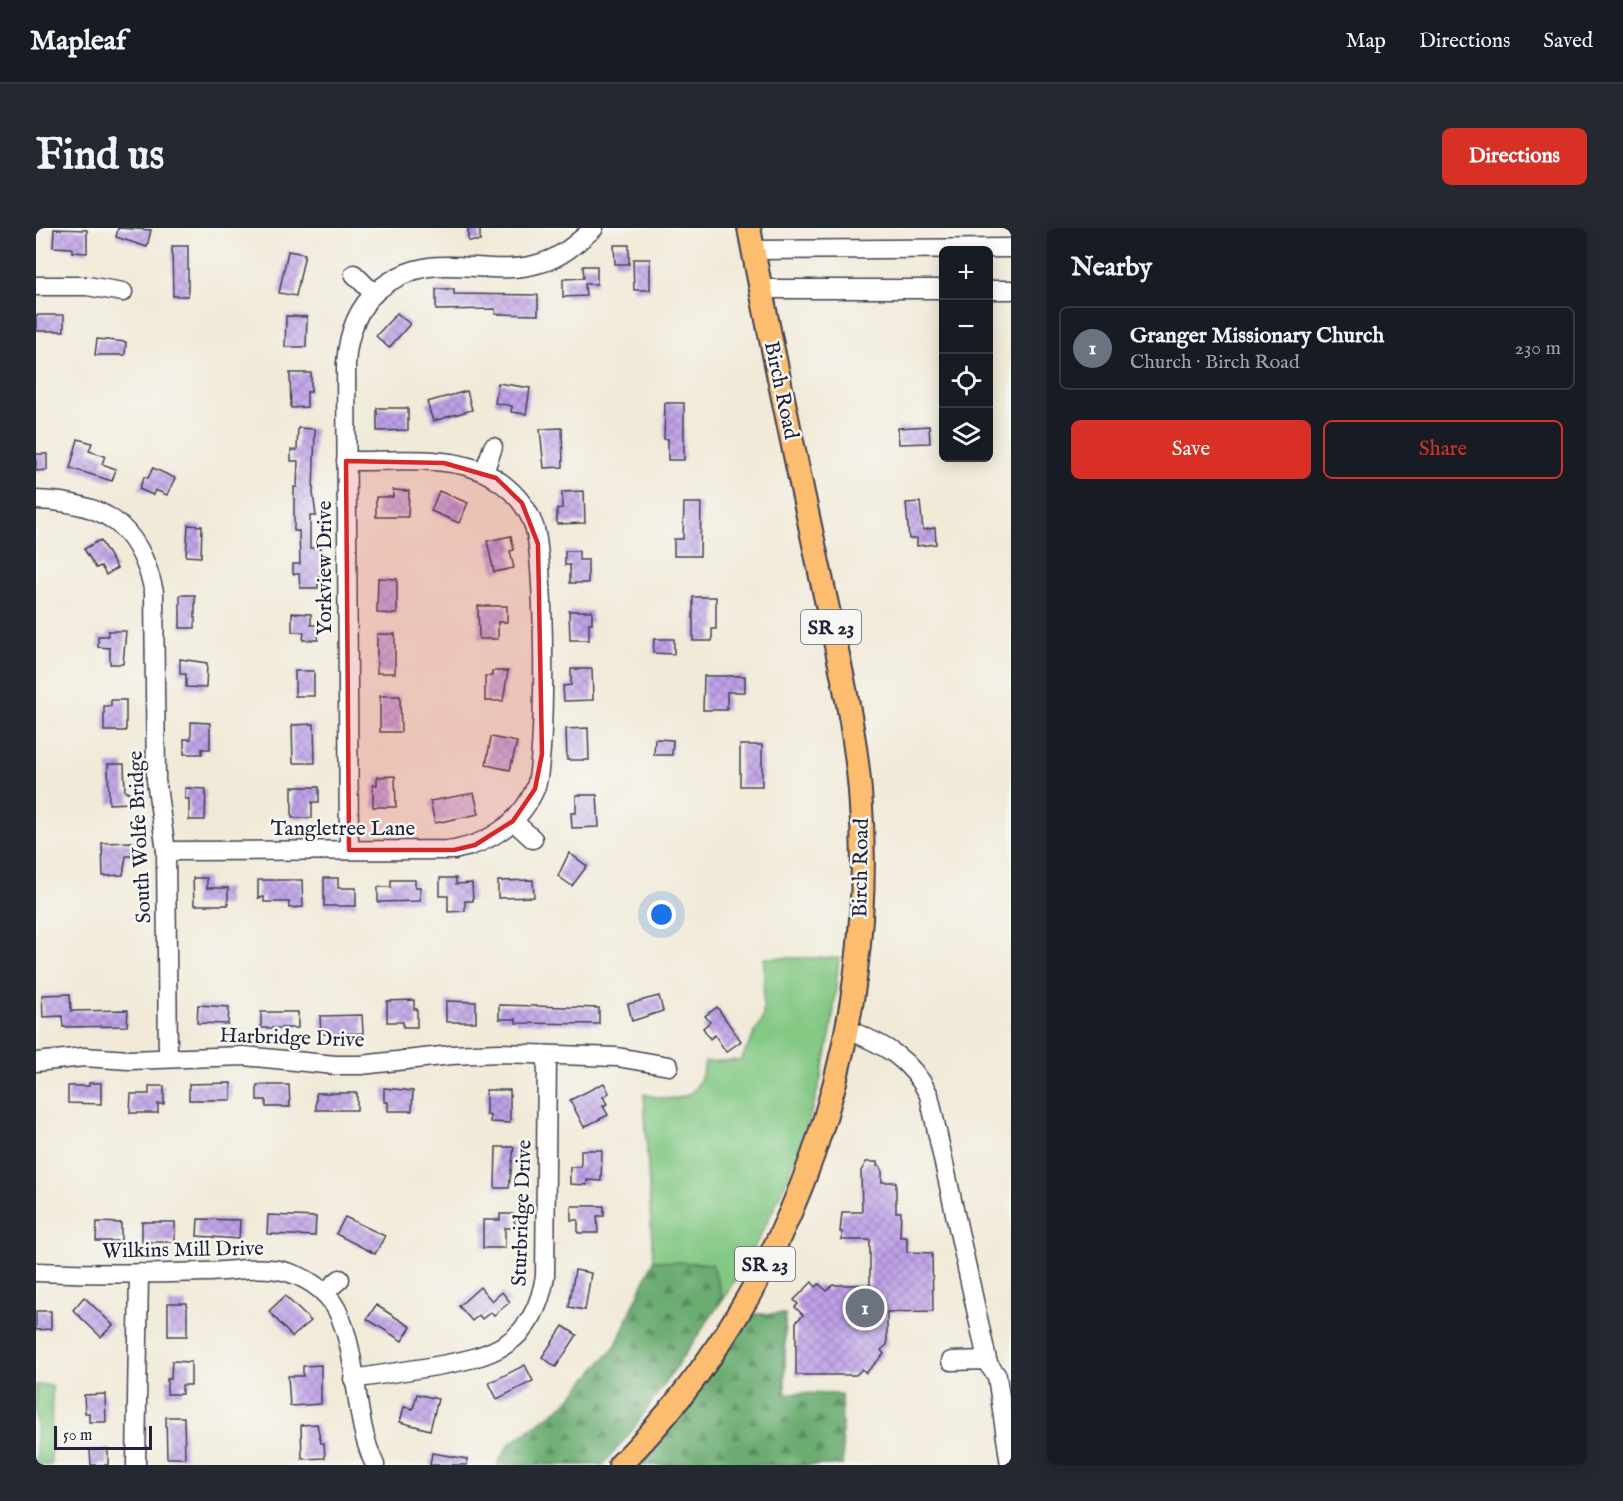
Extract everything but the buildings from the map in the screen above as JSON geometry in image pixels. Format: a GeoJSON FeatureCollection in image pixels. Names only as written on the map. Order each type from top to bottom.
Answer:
{"type":"FeatureCollection","features":[{"type":"Feature","properties":{"kind":"main road","name":"Birch Road"},"geometry":{"type":"LineString","coordinates":[[749,228],[836,649],[860,789],[863,853],[858,953],[848,1030]]}},
{"type":"Feature","properties":{"kind":"main road","name":"SR 23"},"geometry":{"type":"LineString","coordinates":[[620,1465],[702,1367],[730,1326],[763,1269],[814,1155],[832,1100],[848,1030]]}},
{"type":"Feature","properties":{"kind":"street","name":"Yorkview Drive"},"geometry":{"type":"LineString","coordinates":[[349,850],[347,344],[354,321],[374,294],[394,278],[412,270],[433,265],[506,267],[541,263],[569,249],[595,228]]}},
{"type":"Feature","properties":{"kind":"street"},"geometry":{"type":"LineString","coordinates":[[753,250],[1011,248]]}},
{"type":"Feature","properties":{"kind":"street"},"geometry":{"type":"LineString","coordinates":[[354,274],[374,294]]}},
{"type":"Feature","properties":{"kind":"street"},"geometry":{"type":"LineString","coordinates":[[36,286],[87,286],[123,292]]}},
{"type":"Feature","properties":{"kind":"street"},"geometry":{"type":"LineString","coordinates":[[761,289],[939,290]]}},
{"type":"Feature","properties":{"kind":"street"},"geometry":{"type":"LineString","coordinates":[[993,290],[1011,290]]}},
{"type":"Feature","properties":{"kind":"street"},"geometry":{"type":"LineString","coordinates":[[346,461],[444,463],[484,472],[494,447]]}},
{"type":"Feature","properties":{"kind":"street","name":"Tangletree Lane"},"geometry":{"type":"LineString","coordinates":[[166,851],[454,850],[493,837],[513,822],[531,796],[540,774],[540,577],[534,527],[522,503],[510,489],[484,472]]}},
{"type":"Feature","properties":{"kind":"street","name":"South Wolfe Bridge"},"geometry":{"type":"LineString","coordinates":[[36,500],[69,501],[90,507],[118,522],[145,559],[154,592],[156,780],[166,851],[168,1058]]}},
{"type":"Feature","properties":{"kind":"street"},"geometry":{"type":"LineString","coordinates":[[513,822],[533,839]]}},
{"type":"Feature","properties":{"kind":"street"},"geometry":{"type":"LineString","coordinates":[[848,1030],[879,1042],[894,1051],[915,1072],[929,1095],[987,1360],[997,1376],[1010,1464]]}},
{"type":"Feature","properties":{"kind":"street","name":"Harbridge Drive"},"geometry":{"type":"LineString","coordinates":[[36,1062],[84,1057],[244,1056],[335,1065],[451,1055],[547,1055],[617,1057],[669,1066]]}},
{"type":"Feature","properties":{"kind":"street","name":"Sturbridge Drive"},"geometry":{"type":"LineString","coordinates":[[353,1379],[471,1360],[504,1347],[517,1337],[528,1323],[542,1295],[544,1276],[547,1055]]}},
{"type":"Feature","properties":{"kind":"street","name":"Wilkins Mill Drive"},"geometry":{"type":"LineString","coordinates":[[36,1272],[207,1272],[256,1268],[281,1270],[299,1276],[324,1293],[337,1311],[353,1379],[363,1436],[375,1465]]}},
{"type":"Feature","properties":{"kind":"street"},"geometry":{"type":"LineString","coordinates":[[136,1465],[139,1273]]}},
{"type":"Feature","properties":{"kind":"street"},"geometry":{"type":"LineString","coordinates":[[324,1293],[340,1279]]}},
{"type":"Feature","properties":{"kind":"street"},"geometry":{"type":"LineString","coordinates":[[951,1361],[987,1360]]}},
{"type":"Feature","properties":{"kind":"highlighted area"},"geometry":{"type":"Polygon","coordinates":[[[346,461],[444,463],[496,478],[522,503],[538,544],[542,754],[535,789],[513,821],[475,845],[454,850],[349,850],[346,461]]]}},
{"type":"Feature","properties":{"kind":"green space"},"geometry":{"type":"Polygon","coordinates":[[[764,958],[839,958],[834,1013],[824,1067],[790,1171],[760,1236],[723,1299],[712,1264],[653,1261],[644,1094],[667,1099],[685,1096],[698,1084],[705,1062],[741,1060],[763,1017],[764,958]]]}},
{"type":"Feature","properties":{"kind":"green space"},"geometry":{"type":"Polygon","coordinates":[[[653,1261],[712,1264],[723,1299],[634,1428],[603,1465],[497,1465],[509,1444],[565,1404],[616,1345],[653,1261]]]}},
{"type":"Feature","properties":{"kind":"green space"},"geometry":{"type":"Polygon","coordinates":[[[753,1314],[785,1314],[785,1393],[841,1394],[843,1465],[634,1465],[711,1372],[753,1314]]]}},
{"type":"Feature","properties":{"kind":"green space"},"geometry":{"type":"Polygon","coordinates":[[[36,1385],[52,1385],[51,1465],[36,1465],[36,1385]]]}},
{"type":"Feature","properties":{"kind":"place","name":"Granger Missionary Church"},"geometry":{"type":"Point","coordinates":[865,1308]}}]}
